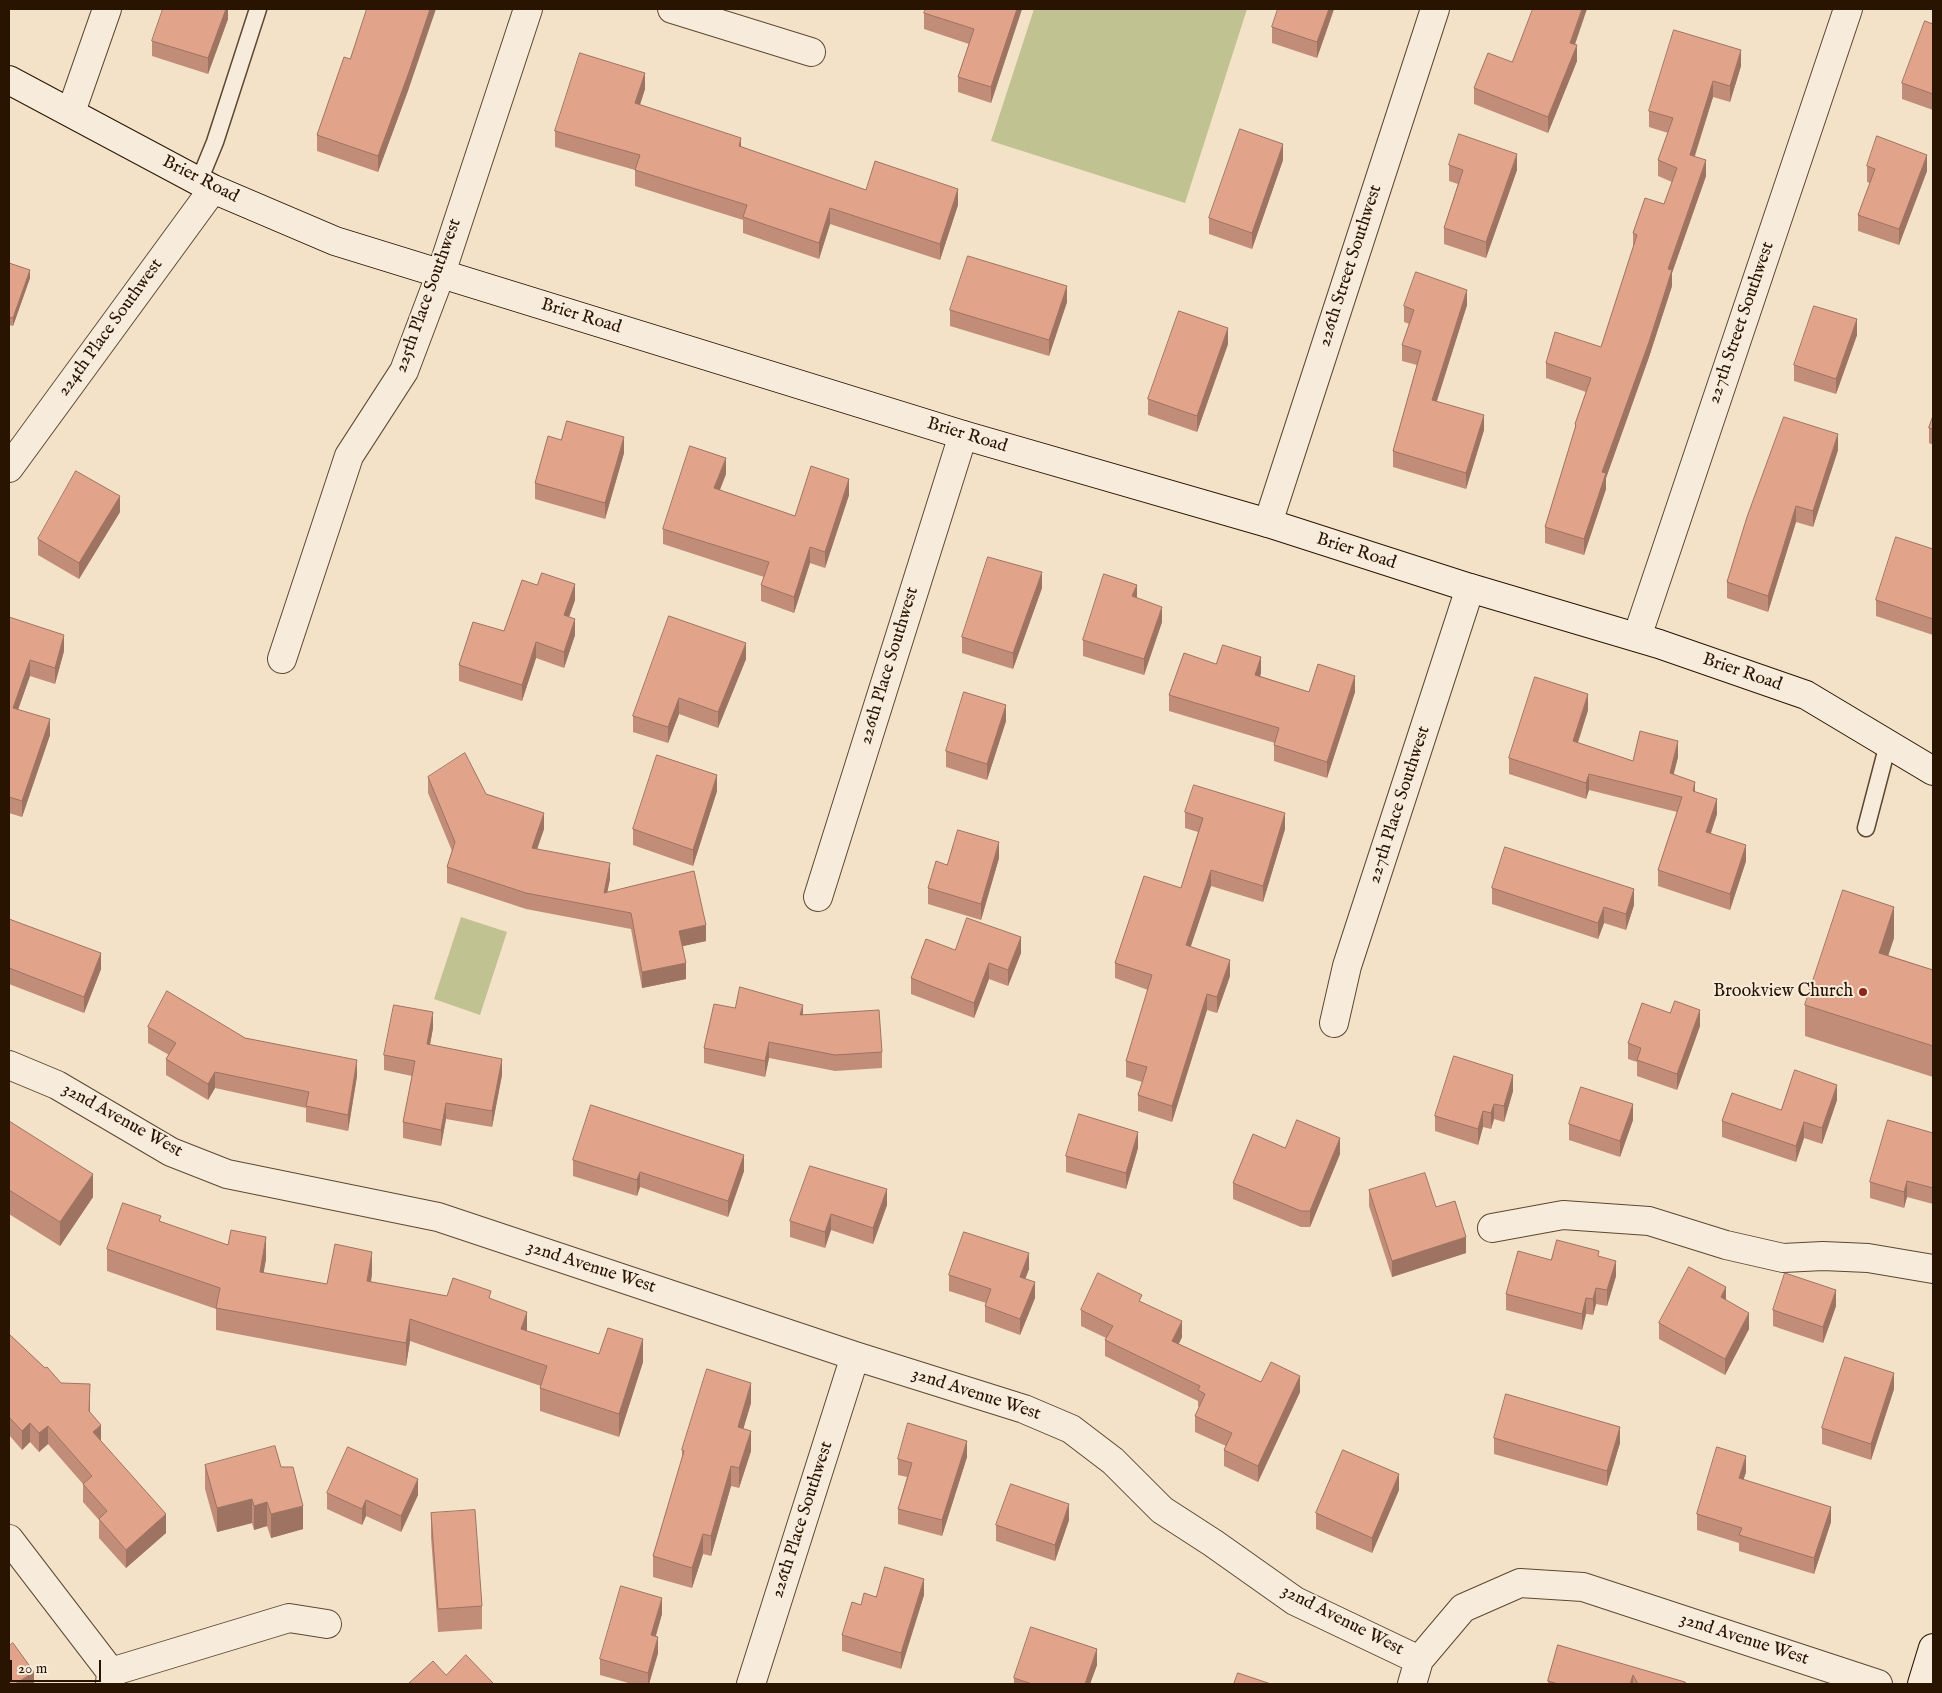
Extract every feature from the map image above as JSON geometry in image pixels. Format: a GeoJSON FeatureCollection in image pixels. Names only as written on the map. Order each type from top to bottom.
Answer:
{"type":"FeatureCollection","features":[{"type":"Feature","properties":{"kind":"street"},"geometry":{"type":"LineString","coordinates":[[71,112],[107,9]]}},
{"type":"Feature","properties":{"kind":"street","name":"225th Place Southwest"},"geometry":{"type":"LineString","coordinates":[[282,659],[349,456],[404,371],[441,274],[528,9]]}},
{"type":"Feature","properties":{"kind":"street"},"geometry":{"type":"LineString","coordinates":[[672,9],[811,52]]}},
{"type":"Feature","properties":{"kind":"street","name":"226th Street Southwest"},"geometry":{"type":"LineString","coordinates":[[1268,523],[1435,9]]}},
{"type":"Feature","properties":{"kind":"street","name":"227th Street Southwest"},"geometry":{"type":"LineString","coordinates":[[1637,637],[1848,9]]}},
{"type":"Feature","properties":{"kind":"street","name":"Brier Road"},"geometry":{"type":"LineString","coordinates":[[9,80],[206,185],[335,241],[963,435],[1268,523],[1470,588],[1637,637],[1806,695],[1933,771]]}},
{"type":"Feature","properties":{"kind":"street","name":"224th Place Southwest"},"geometry":{"type":"LineString","coordinates":[[9,468],[206,185]]}},
{"type":"Feature","properties":{"kind":"street","name":"226th Place Southwest"},"geometry":{"type":"LineString","coordinates":[[818,897],[963,435]]}},
{"type":"Feature","properties":{"kind":"street","name":"227th Place Southwest"},"geometry":{"type":"LineString","coordinates":[[1334,1023],[1347,966],[1470,588]]}},
{"type":"Feature","properties":{"kind":"street","name":"32nd Avenue West"},"geometry":{"type":"LineString","coordinates":[[9,1065],[57,1085],[171,1152],[227,1174],[438,1217],[855,1356],[1024,1409],[1071,1429],[1113,1461],[1162,1510],[1213,1543],[1295,1601],[1416,1672],[1463,1608],[1520,1583],[1582,1587],[1878,1684]]}},
{"type":"Feature","properties":{"kind":"street"},"geometry":{"type":"LineString","coordinates":[[1492,1228],[1563,1215],[1641,1220],[1726,1245],[1783,1258],[1823,1256],[1868,1258],[1933,1269]]}},
{"type":"Feature","properties":{"kind":"street","name":"226th Place Southwest"},"geometry":{"type":"LineString","coordinates":[[750,1684],[855,1356]]}},
{"type":"Feature","properties":{"kind":"street"},"geometry":{"type":"LineString","coordinates":[[9,1539],[110,1678],[289,1618],[327,1624]]}},
{"type":"Feature","properties":{"kind":"street"},"geometry":{"type":"LineString","coordinates":[[1922,1684],[1933,1648]]}},
{"type":"Feature","properties":{"kind":"lane"},"geometry":{"type":"LineString","coordinates":[[206,185],[215,142],[258,9]]}},
{"type":"Feature","properties":{"kind":"lane"},"geometry":{"type":"LineString","coordinates":[[1866,828],[1888,744]]}},
{"type":"Feature","properties":{"kind":"green space"},"geometry":{"type":"Polygon","coordinates":[[[1034,9],[1247,9],[1185,203],[991,141],[1034,9]]]}},
{"type":"Feature","properties":{"kind":"green space"},"geometry":{"type":"Polygon","coordinates":[[[461,917],[507,932],[480,1015],[434,999],[461,917]]]}},
{"type":"Feature","properties":{"kind":"building"},"geometry":{"type":"Polygon","coordinates":[[[163,9],[226,9],[208,58],[152,41],[163,9]]]}},
{"type":"Feature","properties":{"kind":"building"},"geometry":{"type":"Polygon","coordinates":[[[367,9],[430,9],[378,156],[317,135],[344,57],[350,59],[367,9]]]}},
{"type":"Feature","properties":{"kind":"building"},"geometry":{"type":"Polygon","coordinates":[[[926,9],[1017,9],[991,87],[958,77],[974,29],[924,13],[926,9]]]}},
{"type":"Feature","properties":{"kind":"building"},"geometry":{"type":"Polygon","coordinates":[[[1278,9],[1329,9],[1317,42],[1272,27],[1278,9]]]}},
{"type":"Feature","properties":{"kind":"building"},"geometry":{"type":"Polygon","coordinates":[[[1533,9],[1582,9],[1570,43],[1577,45],[1548,117],[1474,88],[1488,53],[1512,62],[1533,9]]]}},
{"type":"Feature","properties":{"kind":"building"},"geometry":{"type":"Polygon","coordinates":[[[1925,21],[1933,24],[1933,94],[1902,83],[1925,21]]]}},
{"type":"Feature","properties":{"kind":"building"},"geometry":{"type":"Polygon","coordinates":[[[1674,30],[1741,50],[1730,86],[1713,81],[1690,155],[1706,160],[1668,269],[1672,270],[1649,342],[1602,472],[1606,473],[1584,539],[1545,527],[1575,424],[1591,378],[1546,363],[1555,332],[1601,347],[1637,235],[1633,233],[1645,198],[1664,204],[1677,168],[1658,160],[1673,118],[1649,111],[1674,30]]]}},
{"type":"Feature","properties":{"kind":"building"},"geometry":{"type":"Polygon","coordinates":[[[580,53],[645,73],[635,103],[741,138],[739,146],[866,190],[875,161],[958,189],[940,244],[830,208],[819,243],[743,217],[747,205],[635,170],[640,155],[555,131],[580,53]]]}},
{"type":"Feature","properties":{"kind":"building"},"geometry":{"type":"Polygon","coordinates":[[[1240,129],[1283,144],[1252,233],[1209,218],[1240,129]]]}},
{"type":"Feature","properties":{"kind":"building"},"geometry":{"type":"Polygon","coordinates":[[[1459,134],[1517,154],[1486,242],[1444,228],[1463,170],[1449,165],[1459,134]]]}},
{"type":"Feature","properties":{"kind":"building"},"geometry":{"type":"Polygon","coordinates":[[[1877,136],[1927,155],[1899,229],[1858,215],[1875,169],[1867,166],[1877,136]]]}},
{"type":"Feature","properties":{"kind":"building"},"geometry":{"type":"Polygon","coordinates":[[[968,256],[1067,286],[1049,340],[950,310],[968,256]]]}},
{"type":"Feature","properties":{"kind":"building"},"geometry":{"type":"Polygon","coordinates":[[[9,263],[30,270],[13,318],[9,317],[9,263]]]}},
{"type":"Feature","properties":{"kind":"building"},"geometry":{"type":"Polygon","coordinates":[[[1416,272],[1467,290],[1432,400],[1484,415],[1466,473],[1393,451],[1421,351],[1402,345],[1414,310],[1404,306],[1416,272]]]}},
{"type":"Feature","properties":{"kind":"building"},"geometry":{"type":"Polygon","coordinates":[[[1814,306],[1857,319],[1836,379],[1794,365],[1814,306]]]}},
{"type":"Feature","properties":{"kind":"building"},"geometry":{"type":"Polygon","coordinates":[[[1179,311],[1228,328],[1197,416],[1148,399],[1179,311]]]}},
{"type":"Feature","properties":{"kind":"building"},"geometry":{"type":"Polygon","coordinates":[[[1933,416],[1933,429],[1929,428],[1933,416]]]}},
{"type":"Feature","properties":{"kind":"building"},"geometry":{"type":"Polygon","coordinates":[[[1784,417],[1838,434],[1813,511],[1796,506],[1768,596],[1727,582],[1747,517],[1784,417]]]}},
{"type":"Feature","properties":{"kind":"building"},"geometry":{"type":"Polygon","coordinates":[[[567,421],[624,437],[605,503],[535,483],[548,436],[561,440],[567,421]]]}},
{"type":"Feature","properties":{"kind":"building"},"geometry":{"type":"Polygon","coordinates":[[[690,446],[726,458],[714,488],[795,516],[811,466],[849,479],[825,552],[810,547],[794,597],[761,585],[769,562],[663,529],[690,446]]]}},
{"type":"Feature","properties":{"kind":"building"},"geometry":{"type":"Polygon","coordinates":[[[76,471],[120,496],[79,563],[38,539],[76,471]]]}},
{"type":"Feature","properties":{"kind":"building"},"geometry":{"type":"Polygon","coordinates":[[[1896,537],[1933,549],[1933,619],[1876,600],[1896,537]]]}},
{"type":"Feature","properties":{"kind":"building"},"geometry":{"type":"Polygon","coordinates":[[[988,557],[1042,572],[1013,653],[962,637],[988,557]]]}},
{"type":"Feature","properties":{"kind":"building"},"geometry":{"type":"Polygon","coordinates":[[[542,573],[575,584],[564,615],[575,619],[564,652],[536,642],[522,685],[459,665],[473,622],[504,631],[522,580],[537,585],[542,573]]]}},
{"type":"Feature","properties":{"kind":"building"},"geometry":{"type":"Polygon","coordinates":[[[1104,574],[1137,585],[1132,596],[1162,607],[1144,659],[1083,640],[1104,574]]]}},
{"type":"Feature","properties":{"kind":"building"},"geometry":{"type":"Polygon","coordinates":[[[669,616],[746,643],[718,712],[679,698],[668,727],[633,716],[669,616]]]}},
{"type":"Feature","properties":{"kind":"building"},"geometry":{"type":"Polygon","coordinates":[[[9,617],[64,635],[55,668],[30,660],[13,708],[50,719],[22,801],[9,797],[9,617]]]}},
{"type":"Feature","properties":{"kind":"building"},"geometry":{"type":"Polygon","coordinates":[[[1223,645],[1261,657],[1255,675],[1309,692],[1318,664],[1355,676],[1327,762],[1274,745],[1279,728],[1169,695],[1184,653],[1216,664],[1223,645]]]}},
{"type":"Feature","properties":{"kind":"building"},"geometry":{"type":"Polygon","coordinates":[[[1535,677],[1588,694],[1573,741],[1633,761],[1640,731],[1678,741],[1670,773],[1695,782],[1693,791],[1717,799],[1706,832],[1746,845],[1730,894],[1658,870],[1682,797],[1589,774],[1586,783],[1509,758],[1535,677]]]}},
{"type":"Feature","properties":{"kind":"building"},"geometry":{"type":"Polygon","coordinates":[[[964,692],[1006,705],[987,764],[946,751],[964,692]]]}},
{"type":"Feature","properties":{"kind":"building"},"geometry":{"type":"Polygon","coordinates":[[[465,753],[486,794],[544,813],[532,848],[610,863],[604,893],[694,871],[706,925],[679,931],[686,963],[642,972],[631,913],[526,893],[447,867],[455,842],[428,777],[465,753]]]}},
{"type":"Feature","properties":{"kind":"building"},"geometry":{"type":"Polygon","coordinates":[[[657,755],[717,775],[693,850],[633,829],[657,755]]]}},
{"type":"Feature","properties":{"kind":"building"},"geometry":{"type":"Polygon","coordinates":[[[1194,785],[1285,813],[1263,886],[1211,870],[1186,945],[1230,960],[1217,997],[1207,994],[1172,1106],[1138,1095],[1147,1067],[1126,1061],[1152,975],[1115,963],[1144,876],[1181,888],[1203,818],[1185,812],[1194,785]]]}},
{"type":"Feature","properties":{"kind":"building"},"geometry":{"type":"Polygon","coordinates":[[[958,830],[999,842],[981,904],[928,888],[936,861],[947,865],[958,830]]]}},
{"type":"Feature","properties":{"kind":"building"},"geometry":{"type":"Polygon","coordinates":[[[1505,847],[1634,889],[1626,914],[1604,907],[1598,923],[1492,888],[1505,847]]]}},
{"type":"Feature","properties":{"kind":"building","name":"Brookview Church"},"geometry":{"type":"Polygon","coordinates":[[[1843,890],[1894,907],[1879,953],[1933,970],[1933,1046],[1805,1005],[1843,890]]]}},
{"type":"Feature","properties":{"kind":"building"},"geometry":{"type":"Polygon","coordinates":[[[967,918],[1021,937],[1008,970],[989,963],[974,1003],[911,978],[926,939],[955,950],[967,918]]]}},
{"type":"Feature","properties":{"kind":"building"},"geometry":{"type":"Polygon","coordinates":[[[9,919],[101,953],[84,997],[9,968],[9,919]]]}},
{"type":"Feature","properties":{"kind":"building"},"geometry":{"type":"Polygon","coordinates":[[[740,987],[803,1005],[800,1015],[879,1010],[882,1052],[835,1055],[769,1042],[765,1061],[704,1048],[714,1004],[735,1008],[740,987]]]}},
{"type":"Feature","properties":{"kind":"building"},"geometry":{"type":"Polygon","coordinates":[[[167,991],[245,1038],[357,1060],[348,1115],[306,1106],[309,1092],[215,1072],[208,1084],[166,1059],[176,1043],[148,1027],[167,991]]]}},
{"type":"Feature","properties":{"kind":"building"},"geometry":{"type":"Polygon","coordinates":[[[1675,1001],[1700,1010],[1677,1074],[1637,1060],[1641,1048],[1628,1043],[1642,1003],[1670,1013],[1675,1001]]]}},
{"type":"Feature","properties":{"kind":"building"},"geometry":{"type":"Polygon","coordinates":[[[394,1005],[433,1012],[427,1044],[502,1059],[492,1111],[446,1103],[441,1130],[403,1122],[415,1061],[384,1055],[394,1005]]]}},
{"type":"Feature","properties":{"kind":"building"},"geometry":{"type":"Polygon","coordinates":[[[1454,1056],[1513,1075],[1504,1106],[1494,1104],[1491,1113],[1483,1111],[1478,1129],[1435,1116],[1454,1056]]]}},
{"type":"Feature","properties":{"kind":"building"},"geometry":{"type":"Polygon","coordinates":[[[1795,1070],[1837,1085],[1822,1128],[1804,1122],[1796,1146],[1722,1121],[1732,1093],[1781,1110],[1795,1070]]]}},
{"type":"Feature","properties":{"kind":"building"},"geometry":{"type":"Polygon","coordinates":[[[1581,1087],[1633,1104],[1620,1141],[1569,1124],[1581,1087]]]}},
{"type":"Feature","properties":{"kind":"building"},"geometry":{"type":"Polygon","coordinates":[[[591,1105],[744,1155],[728,1201],[640,1172],[637,1180],[573,1160],[591,1105]]]}},
{"type":"Feature","properties":{"kind":"building"},"geometry":{"type":"Polygon","coordinates":[[[1079,1114],[1138,1132],[1126,1173],[1066,1156],[1079,1114]]]}},
{"type":"Feature","properties":{"kind":"building"},"geometry":{"type":"Polygon","coordinates":[[[1297,1120],[1340,1138],[1310,1211],[1301,1211],[1233,1183],[1253,1134],[1285,1148],[1297,1120]]]}},
{"type":"Feature","properties":{"kind":"building"},"geometry":{"type":"Polygon","coordinates":[[[1888,1120],[1933,1133],[1933,1188],[1907,1181],[1904,1192],[1870,1182],[1888,1120]]]}},
{"type":"Feature","properties":{"kind":"building"},"geometry":{"type":"Polygon","coordinates":[[[9,1121],[93,1174],[60,1222],[9,1190],[9,1121]]]}},
{"type":"Feature","properties":{"kind":"building"},"geometry":{"type":"Polygon","coordinates":[[[810,1166],[887,1189],[873,1228],[831,1214],[825,1232],[790,1221],[810,1166]]]}},
{"type":"Feature","properties":{"kind":"building"},"geometry":{"type":"Polygon","coordinates":[[[1425,1173],[1436,1207],[1455,1201],[1466,1237],[1392,1261],[1369,1190],[1425,1173]]]}},
{"type":"Feature","properties":{"kind":"building"},"geometry":{"type":"Polygon","coordinates":[[[123,1203],[161,1216],[159,1221],[228,1245],[231,1230],[266,1237],[260,1272],[327,1284],[335,1244],[372,1252],[367,1281],[447,1296],[453,1278],[491,1291],[489,1298],[527,1312],[521,1329],[599,1354],[608,1328],[643,1339],[619,1414],[540,1388],[547,1366],[410,1319],[406,1343],[216,1308],[220,1288],[107,1249],[123,1203]]]}},
{"type":"Feature","properties":{"kind":"building"},"geometry":{"type":"Polygon","coordinates":[[[964,1232],[1029,1253],[1020,1277],[1035,1282],[1020,1319],[985,1306],[991,1289],[949,1275],[964,1232]]]}},
{"type":"Feature","properties":{"kind":"building"},"geometry":{"type":"Polygon","coordinates":[[[1557,1240],[1599,1251],[1598,1256],[1616,1261],[1607,1290],[1596,1288],[1593,1299],[1586,1298],[1582,1314],[1506,1294],[1518,1251],[1551,1260],[1557,1240]]]}},
{"type":"Feature","properties":{"kind":"building"},"geometry":{"type":"Polygon","coordinates":[[[1689,1267],[1726,1287],[1721,1297],[1749,1313],[1725,1359],[1659,1323],[1689,1267]]]}},
{"type":"Feature","properties":{"kind":"building"},"geometry":{"type":"Polygon","coordinates":[[[1098,1273],[1142,1295],[1139,1301],[1182,1321],[1172,1341],[1261,1382],[1271,1362],[1300,1376],[1258,1466],[1224,1450],[1232,1433],[1195,1416],[1205,1394],[1198,1390],[1200,1386],[1105,1340],[1113,1326],[1081,1310],[1098,1273]]]}},
{"type":"Feature","properties":{"kind":"building"},"geometry":{"type":"Polygon","coordinates":[[[1785,1273],[1836,1290],[1823,1327],[1773,1310],[1785,1273]]]}},
{"type":"Feature","properties":{"kind":"building"},"geometry":{"type":"Polygon","coordinates":[[[9,1334],[45,1368],[47,1367],[61,1383],[90,1384],[89,1411],[101,1425],[93,1432],[166,1514],[126,1550],[99,1519],[107,1511],[83,1484],[92,1476],[48,1426],[39,1433],[30,1423],[22,1431],[9,1417],[9,1334]]]}},
{"type":"Feature","properties":{"kind":"building"},"geometry":{"type":"Polygon","coordinates":[[[1845,1357],[1894,1373],[1871,1444],[1822,1428],[1845,1357]]]}},
{"type":"Feature","properties":{"kind":"building"},"geometry":{"type":"Polygon","coordinates":[[[707,1369],[751,1383],[738,1427],[751,1431],[739,1468],[731,1466],[711,1536],[703,1534],[692,1568],[653,1556],[684,1451],[682,1450],[707,1369]]]}},
{"type":"Feature","properties":{"kind":"building"},"geometry":{"type":"Polygon","coordinates":[[[1506,1394],[1620,1427],[1607,1471],[1494,1438],[1506,1394]]]}},
{"type":"Feature","properties":{"kind":"building"},"geometry":{"type":"Polygon","coordinates":[[[908,1423],[967,1441],[942,1520],[898,1509],[912,1463],[898,1459],[908,1423]]]}},
{"type":"Feature","properties":{"kind":"building"},"geometry":{"type":"Polygon","coordinates":[[[275,1446],[281,1467],[293,1467],[303,1506],[271,1514],[267,1502],[254,1506],[252,1499],[217,1508],[205,1465],[275,1446]]]}},
{"type":"Feature","properties":{"kind":"building"},"geometry":{"type":"Polygon","coordinates":[[[348,1447],[418,1479],[401,1516],[366,1500],[362,1509],[327,1493],[348,1447]]]}},
{"type":"Feature","properties":{"kind":"building"},"geometry":{"type":"Polygon","coordinates":[[[1717,1447],[1746,1456],[1739,1478],[1831,1507],[1814,1558],[1739,1535],[1742,1528],[1697,1514],[1717,1447]]]}},
{"type":"Feature","properties":{"kind":"building"},"geometry":{"type":"Polygon","coordinates":[[[1343,1450],[1399,1474],[1372,1538],[1316,1513],[1343,1450]]]}},
{"type":"Feature","properties":{"kind":"building"},"geometry":{"type":"Polygon","coordinates":[[[1011,1484],[1069,1504],[1055,1545],[996,1525],[1011,1484]]]}},
{"type":"Feature","properties":{"kind":"building"},"geometry":{"type":"Polygon","coordinates":[[[475,1510],[482,1606],[438,1609],[431,1513],[475,1510]]]}},
{"type":"Feature","properties":{"kind":"building"},"geometry":{"type":"Polygon","coordinates":[[[885,1567],[924,1579],[901,1653],[842,1635],[852,1602],[861,1605],[864,1593],[876,1597],[885,1567]]]}},
{"type":"Feature","properties":{"kind":"building"},"geometry":{"type":"Polygon","coordinates":[[[621,1586],[662,1598],[651,1635],[658,1637],[648,1673],[600,1659],[621,1586]]]}},
{"type":"Feature","properties":{"kind":"building"},"geometry":{"type":"Polygon","coordinates":[[[1031,1627],[1097,1649],[1085,1684],[1032,1684],[1014,1678],[1031,1627]]]}},
{"type":"Feature","properties":{"kind":"building"},"geometry":{"type":"Polygon","coordinates":[[[13,1643],[34,1672],[15,1684],[9,1684],[9,1646],[13,1643]]]}},
{"type":"Feature","properties":{"kind":"building"},"geometry":{"type":"Polygon","coordinates":[[[1558,1645],[1687,1684],[1638,1684],[1633,1675],[1630,1684],[1558,1684],[1548,1681],[1558,1645]]]}},
{"type":"Feature","properties":{"kind":"building"},"geometry":{"type":"Polygon","coordinates":[[[466,1655],[492,1684],[408,1684],[433,1661],[446,1675],[466,1655]]]}},
{"type":"Feature","properties":{"kind":"building"},"geometry":{"type":"Polygon","coordinates":[[[1238,1673],[1271,1684],[1234,1684],[1238,1673]]]}},
{"type":"Feature","properties":{"kind":"place","name":"Brookview Church"},"geometry":{"type":"Point","coordinates":[1863,992]}}]}
